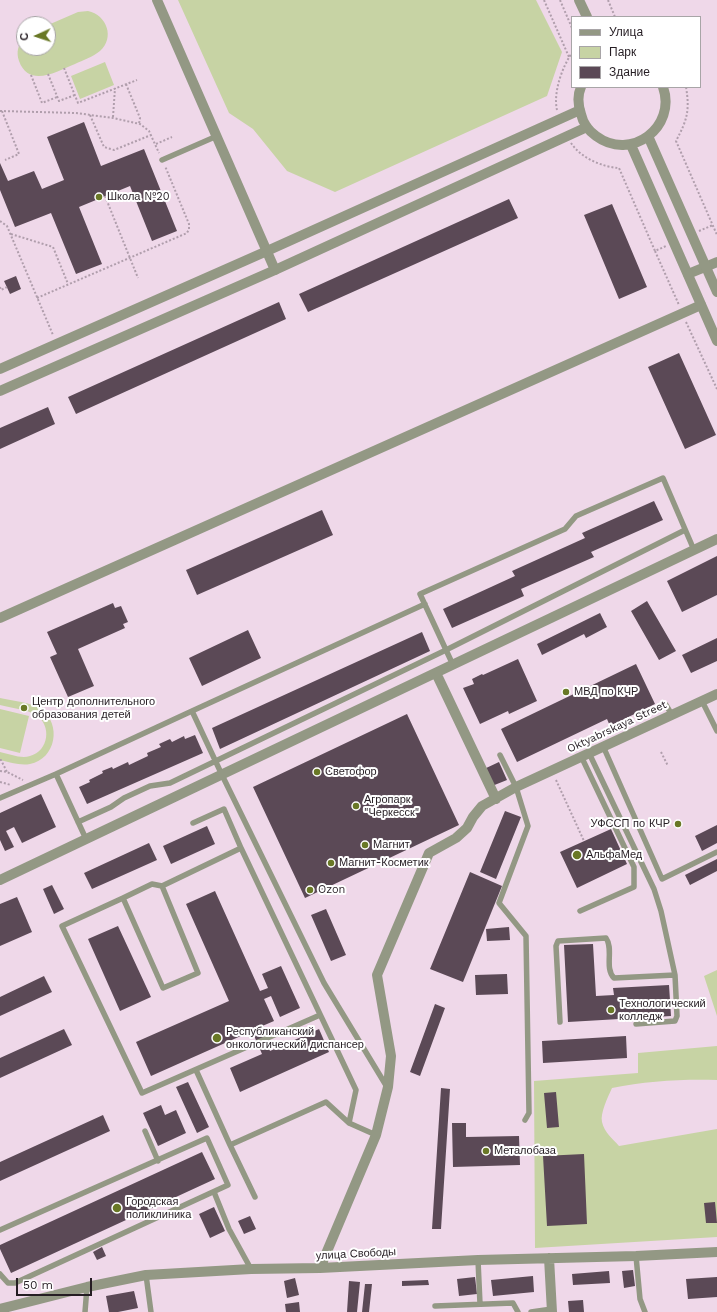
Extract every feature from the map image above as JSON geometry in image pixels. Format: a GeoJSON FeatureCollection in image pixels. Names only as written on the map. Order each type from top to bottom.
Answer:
{"type":"FeatureCollection","features":[{"type":"Feature","properties":{"kind":"street"},"geometry":{"type":"LineString","coordinates":[[157,0],[275,270]]}},
{"type":"Feature","properties":{"kind":"street"},"geometry":{"type":"LineString","coordinates":[[579,0],[587,16]]}},
{"type":"Feature","properties":{"kind":"street"},"geometry":{"type":"LineString","coordinates":[[581,88],[578,106],[582,120],[591,132],[602,141],[616,145],[631,145],[644,139],[656,130],[663,117],[666,103],[663,88]]}},
{"type":"Feature","properties":{"kind":"street"},"geometry":{"type":"LineString","coordinates":[[0,369],[580,110]]}},
{"type":"Feature","properties":{"kind":"street"},"geometry":{"type":"LineString","coordinates":[[0,391],[275,270],[587,127]]}},
{"type":"Feature","properties":{"kind":"street"},"geometry":{"type":"LineString","coordinates":[[648,136],[717,292]]}},
{"type":"Feature","properties":{"kind":"street"},"geometry":{"type":"LineString","coordinates":[[631,145],[717,341]]}},
{"type":"Feature","properties":{"kind":"street"},"geometry":{"type":"LineString","coordinates":[[688,274],[717,262]]}},
{"type":"Feature","properties":{"kind":"street"},"geometry":{"type":"LineString","coordinates":[[0,618],[701,305]]}},
{"type":"Feature","properties":{"kind":"street"},"geometry":{"type":"LineString","coordinates":[[0,880],[717,539]]}},
{"type":"Feature","properties":{"kind":"street"},"geometry":{"type":"LineString","coordinates":[[436,673],[496,799]]}},
{"type":"Feature","properties":{"kind":"street","name":"Oktyabrskaya Street"},"geometry":{"type":"LineString","coordinates":[[320,1268],[376,1135],[388,1087],[391,1056],[377,975],[429,853],[456,838],[467,828],[473,817],[482,806],[516,786],[716,695]]}},
{"type":"Feature","properties":{"kind":"street","name":"улица Свободы"},"geometry":{"type":"LineString","coordinates":[[0,1310],[87,1287],[146,1275],[251,1269],[320,1268],[478,1260],[636,1256],[717,1252]]}},
{"type":"Feature","properties":{"kind":"street"},"geometry":{"type":"LineString","coordinates":[[549,1258],[552,1311]]}},
{"type":"Feature","properties":{"kind":"lane"},"geometry":{"type":"LineString","coordinates":[[162,160],[217,136]]}},
{"type":"Feature","properties":{"kind":"lane"},"geometry":{"type":"LineString","coordinates":[[453,665],[420,594],[565,528],[576,516],[663,478],[694,550]]}},
{"type":"Feature","properties":{"kind":"lane"},"geometry":{"type":"LineString","coordinates":[[78,822],[111,807],[124,798],[150,786],[170,783],[446,650],[685,530]]}},
{"type":"Feature","properties":{"kind":"lane"},"geometry":{"type":"LineString","coordinates":[[0,798],[56,774],[424,604]]}},
{"type":"Feature","properties":{"kind":"lane"},"geometry":{"type":"LineString","coordinates":[[702,701],[717,731]]}},
{"type":"Feature","properties":{"kind":"lane"},"geometry":{"type":"LineString","coordinates":[[666,705],[672,715]]}},
{"type":"Feature","properties":{"kind":"lane"},"geometry":{"type":"LineString","coordinates":[[192,711],[324,983],[388,1087]]}},
{"type":"Feature","properties":{"kind":"lane"},"geometry":{"type":"LineString","coordinates":[[603,746],[662,879],[717,852]]}},
{"type":"Feature","properties":{"kind":"lane"},"geometry":{"type":"LineString","coordinates":[[580,911],[634,887],[634,867],[585,754]]}},
{"type":"Feature","properties":{"kind":"lane"},"geometry":{"type":"LineString","coordinates":[[585,754],[654,890],[675,975],[676,1021],[636,1024]]}},
{"type":"Feature","properties":{"kind":"lane"},"geometry":{"type":"LineString","coordinates":[[500,755],[516,786],[528,826],[499,904],[526,936],[529,1113],[525,1120]]}},
{"type":"Feature","properties":{"kind":"lane"},"geometry":{"type":"LineString","coordinates":[[56,774],[86,839]]}},
{"type":"Feature","properties":{"kind":"lane"},"geometry":{"type":"LineString","coordinates":[[193,823],[224,809],[356,1090],[349,1123]]}},
{"type":"Feature","properties":{"kind":"lane"},"geometry":{"type":"LineString","coordinates":[[241,848],[162,886],[152,884],[62,926],[142,1093],[320,1014]]}},
{"type":"Feature","properties":{"kind":"lane"},"geometry":{"type":"LineString","coordinates":[[123,898],[163,988],[198,973],[162,886]]}},
{"type":"Feature","properties":{"kind":"lane"},"geometry":{"type":"LineString","coordinates":[[560,1022],[556,946],[558,941],[606,938],[609,944],[610,972],[614,978],[675,975]]}},
{"type":"Feature","properties":{"kind":"lane"},"geometry":{"type":"LineString","coordinates":[[196,1070],[255,1197]]}},
{"type":"Feature","properties":{"kind":"lane"},"geometry":{"type":"LineString","coordinates":[[230,1145],[326,1102],[349,1123],[376,1135]]}},
{"type":"Feature","properties":{"kind":"lane"},"geometry":{"type":"LineString","coordinates":[[145,1131],[158,1161]]}},
{"type":"Feature","properties":{"kind":"lane"},"geometry":{"type":"LineString","coordinates":[[0,1230],[207,1138],[228,1185],[15,1283],[8,1283],[0,1274]]}},
{"type":"Feature","properties":{"kind":"lane"},"geometry":{"type":"LineString","coordinates":[[214,1192],[229,1229],[251,1269]]}},
{"type":"Feature","properties":{"kind":"lane"},"geometry":{"type":"LineString","coordinates":[[636,1256],[640,1299],[645,1312]]}},
{"type":"Feature","properties":{"kind":"lane"},"geometry":{"type":"LineString","coordinates":[[478,1260],[480,1304]]}},
{"type":"Feature","properties":{"kind":"lane"},"geometry":{"type":"LineString","coordinates":[[146,1275],[150,1312]]}},
{"type":"Feature","properties":{"kind":"lane"},"geometry":{"type":"LineString","coordinates":[[85,1312],[87,1287]]}},
{"type":"Feature","properties":{"kind":"lane"},"geometry":{"type":"LineString","coordinates":[[435,1306],[513,1303],[518,1312]]}},
{"type":"Feature","properties":{"kind":"lane"},"geometry":{"type":"LineString","coordinates":[[531,1312],[552,1311]]}},
{"type":"Feature","properties":{"kind":"path"},"geometry":{"type":"LineString","coordinates":[[544,0],[569,57]]}},
{"type":"Feature","properties":{"kind":"path"},"geometry":{"type":"LineString","coordinates":[[560,0],[571,26]]}},
{"type":"Feature","properties":{"kind":"path"},"geometry":{"type":"LineString","coordinates":[[608,0],[615,16]]}},
{"type":"Feature","properties":{"kind":"path"},"geometry":{"type":"LineString","coordinates":[[64,68],[78,103],[137,80]]}},
{"type":"Feature","properties":{"kind":"path"},"geometry":{"type":"LineString","coordinates":[[48,74],[60,101],[75,95]]}},
{"type":"Feature","properties":{"kind":"path"},"geometry":{"type":"LineString","coordinates":[[31,75],[42,103],[57,96]]}},
{"type":"Feature","properties":{"kind":"path"},"geometry":{"type":"LineString","coordinates":[[126,84],[140,118],[139,124]]}},
{"type":"Feature","properties":{"kind":"path"},"geometry":{"type":"LineString","coordinates":[[113,118],[115,88]]}},
{"type":"Feature","properties":{"kind":"path"},"geometry":{"type":"LineString","coordinates":[[686,88],[689,104],[684,126],[676,141],[717,235]]}},
{"type":"Feature","properties":{"kind":"path"},"geometry":{"type":"LineString","coordinates":[[5,160],[19,154],[1,111],[59,112],[113,118],[139,124],[146,127],[151,134],[189,224],[189,229],[185,234],[37,298]]}},
{"type":"Feature","properties":{"kind":"path"},"geometry":{"type":"LineString","coordinates":[[90,115],[104,146],[114,150],[151,134]]}},
{"type":"Feature","properties":{"kind":"path"},"geometry":{"type":"LineString","coordinates":[[156,144],[172,137]]}},
{"type":"Feature","properties":{"kind":"path"},"geometry":{"type":"LineString","coordinates":[[105,196],[138,278]]}},
{"type":"Feature","properties":{"kind":"path"},"geometry":{"type":"LineString","coordinates":[[0,221],[8,226],[57,344]]}},
{"type":"Feature","properties":{"kind":"path"},"geometry":{"type":"LineString","coordinates":[[11,234],[53,247],[68,284]]}},
{"type":"Feature","properties":{"kind":"path"},"geometry":{"type":"LineString","coordinates":[[655,251],[717,389]]}},
{"type":"Feature","properties":{"kind":"path"},"geometry":{"type":"LineString","coordinates":[[0,287],[1,290],[7,287]]}},
{"type":"Feature","properties":{"kind":"path"},"geometry":{"type":"LineString","coordinates":[[661,752],[668,766]]}},
{"type":"Feature","properties":{"kind":"path"},"geometry":{"type":"LineString","coordinates":[[0,760],[7,772]]}},
{"type":"Feature","properties":{"kind":"path"},"geometry":{"type":"LineString","coordinates":[[0,770],[25,781],[24,787],[0,782]]}},
{"type":"Feature","properties":{"kind":"path"},"geometry":{"type":"LineString","coordinates":[[550,770],[560,787],[584,841]]}},
{"type":"Feature","properties":{"kind":"green space"},"geometry":{"type":"Polygon","coordinates":[[[178,0],[536,0],[562,52],[547,96],[335,192],[287,171],[253,129],[229,113],[178,0]]]}},
{"type":"Feature","properties":{"kind":"green space"},"geometry":{"type":"Polygon","coordinates":[[[88,11],[95,13],[104,22],[108,34],[105,46],[91,57],[52,74],[36,76],[29,74],[23,69],[18,56],[56,56],[56,22],[78,12],[88,11]]]}},
{"type":"Feature","properties":{"kind":"green space"},"geometry":{"type":"Polygon","coordinates":[[[105,62],[114,85],[80,99],[71,76],[105,62]]]}},
{"type":"Feature","properties":{"kind":"green space"},"geometry":{"type":"Polygon","coordinates":[[[0,698],[32,705],[41,709],[48,715],[54,732],[53,740],[46,755],[39,761],[30,764],[15,764],[0,760],[0,752],[23,757],[36,753],[41,749],[44,743],[46,731],[41,719],[36,715],[23,710],[0,705],[0,698]]]}},
{"type":"Feature","properties":{"kind":"green space"},"geometry":{"type":"Polygon","coordinates":[[[0,709],[29,716],[20,753],[0,748],[0,709]]]}},
{"type":"Feature","properties":{"kind":"green space"},"geometry":{"type":"Polygon","coordinates":[[[717,970],[717,1016],[704,976],[717,970]]]}},
{"type":"Feature","properties":{"kind":"green space"},"geometry":{"type":"Polygon","coordinates":[[[717,1046],[717,1080],[664,1081],[612,1088],[602,1114],[602,1122],[609,1135],[619,1146],[717,1129],[717,1237],[535,1248],[534,1081],[638,1073],[638,1053],[717,1046]]]}},
{"type":"Feature","properties":{"kind":"building"},"geometry":{"type":"Polygon","coordinates":[[[84,122],[101,166],[144,149],[177,231],[152,241],[130,186],[79,207],[102,264],[76,274],[51,213],[15,227],[0,190],[0,163],[8,181],[34,171],[42,189],[64,180],[47,137],[84,122]]]}},
{"type":"Feature","properties":{"kind":"building"},"geometry":{"type":"Polygon","coordinates":[[[509,199],[518,218],[308,312],[299,294],[509,199]]]}},
{"type":"Feature","properties":{"kind":"building"},"geometry":{"type":"Polygon","coordinates":[[[612,204],[647,287],[619,299],[584,215],[612,204]]]}},
{"type":"Feature","properties":{"kind":"building"},"geometry":{"type":"Polygon","coordinates":[[[16,276],[21,289],[10,294],[4,281],[16,276]]]}},
{"type":"Feature","properties":{"kind":"building"},"geometry":{"type":"Polygon","coordinates":[[[279,302],[286,319],[76,414],[68,397],[279,302]]]}},
{"type":"Feature","properties":{"kind":"building"},"geometry":{"type":"Polygon","coordinates":[[[679,353],[716,435],[685,449],[648,367],[679,353]]]}},
{"type":"Feature","properties":{"kind":"building"},"geometry":{"type":"Polygon","coordinates":[[[48,407],[55,424],[0,449],[0,428],[48,407]]]}},
{"type":"Feature","properties":{"kind":"building"},"geometry":{"type":"Polygon","coordinates":[[[654,501],[663,520],[591,552],[594,557],[521,589],[524,596],[452,628],[443,609],[515,576],[512,571],[585,538],[582,533],[654,501]]]}},
{"type":"Feature","properties":{"kind":"building"},"geometry":{"type":"Polygon","coordinates":[[[322,510],[333,535],[197,595],[186,570],[322,510]]]}},
{"type":"Feature","properties":{"kind":"building"},"geometry":{"type":"Polygon","coordinates":[[[717,556],[717,595],[682,612],[667,581],[717,556]]]}},
{"type":"Feature","properties":{"kind":"building"},"geometry":{"type":"Polygon","coordinates":[[[647,601],[676,651],[659,660],[631,611],[647,601]]]}},
{"type":"Feature","properties":{"kind":"building"},"geometry":{"type":"Polygon","coordinates":[[[113,603],[115,608],[121,606],[128,622],[123,624],[125,628],[78,649],[94,686],[68,697],[50,657],[57,654],[47,632],[113,603]]]}},
{"type":"Feature","properties":{"kind":"building"},"geometry":{"type":"Polygon","coordinates":[[[600,613],[607,627],[586,638],[584,634],[542,655],[537,644],[600,613]]]}},
{"type":"Feature","properties":{"kind":"building"},"geometry":{"type":"Polygon","coordinates":[[[248,630],[261,658],[202,686],[189,658],[248,630]]]}},
{"type":"Feature","properties":{"kind":"building"},"geometry":{"type":"Polygon","coordinates":[[[422,632],[430,651],[220,749],[212,728],[422,632]]]}},
{"type":"Feature","properties":{"kind":"building"},"geometry":{"type":"Polygon","coordinates":[[[717,638],[717,661],[691,673],[682,655],[717,638]]]}},
{"type":"Feature","properties":{"kind":"building"},"geometry":{"type":"Polygon","coordinates":[[[518,659],[537,701],[509,714],[508,711],[480,724],[463,688],[474,684],[472,679],[518,659]]]}},
{"type":"Feature","properties":{"kind":"building"},"geometry":{"type":"Polygon","coordinates":[[[636,664],[655,704],[610,726],[607,719],[517,762],[501,729],[636,664]]]}},
{"type":"Feature","properties":{"kind":"building","name":"Агропарк \"Черкесск\""},"geometry":{"type":"Polygon","coordinates":[[[407,714],[459,825],[305,898],[253,787],[407,714]]]}},
{"type":"Feature","properties":{"kind":"building"},"geometry":{"type":"Polygon","coordinates":[[[195,735],[203,753],[87,804],[79,787],[90,782],[89,780],[103,773],[102,771],[112,767],[113,769],[128,762],[129,765],[148,756],[147,753],[161,747],[159,744],[170,739],[172,742],[184,736],[185,739],[195,735]]]}},
{"type":"Feature","properties":{"kind":"building"},"geometry":{"type":"Polygon","coordinates":[[[499,762],[507,780],[492,786],[484,769],[499,762]]]}},
{"type":"Feature","properties":{"kind":"building"},"geometry":{"type":"Polygon","coordinates":[[[41,794],[56,827],[22,843],[14,827],[6,831],[14,847],[5,851],[0,840],[0,813],[41,794]]]}},
{"type":"Feature","properties":{"kind":"building"},"geometry":{"type":"Polygon","coordinates":[[[505,811],[521,817],[496,879],[480,872],[505,811]]]}},
{"type":"Feature","properties":{"kind":"building"},"geometry":{"type":"Polygon","coordinates":[[[717,825],[717,843],[702,851],[695,836],[717,825]]]}},
{"type":"Feature","properties":{"kind":"building"},"geometry":{"type":"Polygon","coordinates":[[[207,826],[215,844],[171,864],[163,846],[207,826]]]}},
{"type":"Feature","properties":{"kind":"building"},"geometry":{"type":"Polygon","coordinates":[[[611,829],[627,864],[577,888],[560,852],[611,829]]]}},
{"type":"Feature","properties":{"kind":"building"},"geometry":{"type":"Polygon","coordinates":[[[149,843],[157,860],[92,889],[84,873],[149,843]]]}},
{"type":"Feature","properties":{"kind":"building"},"geometry":{"type":"Polygon","coordinates":[[[717,859],[717,871],[690,885],[685,875],[717,859]]]}},
{"type":"Feature","properties":{"kind":"building"},"geometry":{"type":"Polygon","coordinates":[[[470,872],[502,886],[463,982],[430,969],[470,872]]]}},
{"type":"Feature","properties":{"kind":"building"},"geometry":{"type":"Polygon","coordinates":[[[52,885],[64,909],[54,914],[43,889],[52,885]]]}},
{"type":"Feature","properties":{"kind":"building","name":"Республиканский онкологический диспансер"},"geometry":{"type":"Polygon","coordinates":[[[215,891],[260,991],[268,988],[262,974],[281,966],[300,1008],[280,1017],[271,996],[264,999],[274,1021],[260,1027],[270,1051],[319,1029],[329,1052],[240,1092],[230,1068],[262,1054],[252,1031],[151,1076],[136,1042],[229,1001],[186,904],[215,891]]]}},
{"type":"Feature","properties":{"kind":"building"},"geometry":{"type":"Polygon","coordinates":[[[17,897],[32,932],[0,946],[0,904],[17,897]]]}},
{"type":"Feature","properties":{"kind":"building"},"geometry":{"type":"Polygon","coordinates":[[[326,909],[346,955],[331,961],[311,915],[326,909]]]}},
{"type":"Feature","properties":{"kind":"building"},"geometry":{"type":"Polygon","coordinates":[[[118,926],[151,997],[120,1011],[88,939],[118,926]]]}},
{"type":"Feature","properties":{"kind":"building"},"geometry":{"type":"Polygon","coordinates":[[[509,927],[510,940],[487,941],[486,929],[509,927]]]}},
{"type":"Feature","properties":{"kind":"building"},"geometry":{"type":"Polygon","coordinates":[[[593,944],[596,996],[614,995],[613,988],[669,985],[671,1016],[568,1022],[564,945],[593,944]]]}},
{"type":"Feature","properties":{"kind":"building"},"geometry":{"type":"Polygon","coordinates":[[[507,974],[508,994],[476,995],[475,975],[507,974]]]}},
{"type":"Feature","properties":{"kind":"building"},"geometry":{"type":"Polygon","coordinates":[[[44,976],[52,992],[0,1016],[0,997],[44,976]]]}},
{"type":"Feature","properties":{"kind":"building"},"geometry":{"type":"Polygon","coordinates":[[[435,1004],[445,1008],[420,1076],[410,1072],[435,1004]]]}},
{"type":"Feature","properties":{"kind":"building"},"geometry":{"type":"Polygon","coordinates":[[[64,1029],[72,1045],[0,1078],[0,1058],[64,1029]]]}},
{"type":"Feature","properties":{"kind":"building"},"geometry":{"type":"Polygon","coordinates":[[[626,1036],[627,1058],[543,1063],[542,1041],[626,1036]]]}},
{"type":"Feature","properties":{"kind":"building"},"geometry":{"type":"Polygon","coordinates":[[[188,1082],[209,1127],[197,1133],[176,1087],[188,1082]]]}},
{"type":"Feature","properties":{"kind":"building"},"geometry":{"type":"Polygon","coordinates":[[[441,1088],[450,1089],[441,1229],[432,1229],[441,1088]]]}},
{"type":"Feature","properties":{"kind":"building"},"geometry":{"type":"Polygon","coordinates":[[[556,1092],[559,1127],[547,1128],[544,1093],[556,1092]]]}},
{"type":"Feature","properties":{"kind":"building"},"geometry":{"type":"Polygon","coordinates":[[[161,1105],[165,1115],[176,1110],[186,1133],[158,1146],[143,1113],[161,1105]]]}},
{"type":"Feature","properties":{"kind":"building"},"geometry":{"type":"Polygon","coordinates":[[[103,1115],[110,1131],[0,1181],[0,1162],[103,1115]]]}},
{"type":"Feature","properties":{"kind":"building","name":"Металобаза"},"geometry":{"type":"Polygon","coordinates":[[[452,1123],[466,1123],[466,1137],[519,1136],[520,1165],[453,1167],[452,1123]]]}},
{"type":"Feature","properties":{"kind":"building"},"geometry":{"type":"Polygon","coordinates":[[[202,1152],[215,1179],[11,1273],[0,1249],[0,1245],[202,1152]]]}},
{"type":"Feature","properties":{"kind":"building"},"geometry":{"type":"Polygon","coordinates":[[[584,1154],[587,1224],[547,1226],[543,1156],[584,1154]]]}},
{"type":"Feature","properties":{"kind":"building"},"geometry":{"type":"Polygon","coordinates":[[[715,1202],[717,1223],[706,1223],[704,1203],[715,1202]]]}},
{"type":"Feature","properties":{"kind":"building"},"geometry":{"type":"Polygon","coordinates":[[[214,1207],[225,1231],[210,1238],[199,1214],[214,1207]]]}},
{"type":"Feature","properties":{"kind":"building"},"geometry":{"type":"Polygon","coordinates":[[[250,1216],[256,1229],[244,1234],[238,1221],[250,1216]]]}},
{"type":"Feature","properties":{"kind":"building"},"geometry":{"type":"Polygon","coordinates":[[[102,1247],[106,1256],[97,1260],[93,1252],[102,1247]]]}},
{"type":"Feature","properties":{"kind":"building"},"geometry":{"type":"Polygon","coordinates":[[[633,1270],[635,1286],[624,1288],[622,1271],[633,1270]]]}},
{"type":"Feature","properties":{"kind":"building"},"geometry":{"type":"Polygon","coordinates":[[[609,1271],[610,1283],[573,1285],[572,1274],[609,1271]]]}},
{"type":"Feature","properties":{"kind":"building"},"geometry":{"type":"Polygon","coordinates":[[[533,1276],[534,1292],[493,1296],[491,1280],[533,1276]]]}},
{"type":"Feature","properties":{"kind":"building"},"geometry":{"type":"Polygon","coordinates":[[[475,1277],[477,1294],[459,1296],[457,1279],[475,1277]]]}},
{"type":"Feature","properties":{"kind":"building"},"geometry":{"type":"Polygon","coordinates":[[[717,1277],[717,1297],[688,1299],[686,1279],[717,1277]]]}},
{"type":"Feature","properties":{"kind":"building"},"geometry":{"type":"Polygon","coordinates":[[[295,1278],[299,1295],[287,1298],[284,1281],[295,1278]]]}},
{"type":"Feature","properties":{"kind":"building"},"geometry":{"type":"Polygon","coordinates":[[[428,1280],[429,1285],[402,1286],[402,1281],[428,1280]]]}},
{"type":"Feature","properties":{"kind":"building"},"geometry":{"type":"Polygon","coordinates":[[[349,1281],[360,1282],[357,1312],[347,1312],[349,1281]]]}},
{"type":"Feature","properties":{"kind":"building"},"geometry":{"type":"Polygon","coordinates":[[[365,1284],[372,1284],[369,1312],[362,1312],[365,1284]]]}},
{"type":"Feature","properties":{"kind":"building"},"geometry":{"type":"Polygon","coordinates":[[[134,1291],[138,1308],[118,1312],[109,1312],[106,1296],[134,1291]]]}},
{"type":"Feature","properties":{"kind":"building"},"geometry":{"type":"Polygon","coordinates":[[[583,1300],[584,1312],[569,1312],[568,1301],[583,1300]]]}},
{"type":"Feature","properties":{"kind":"building"},"geometry":{"type":"Polygon","coordinates":[[[299,1302],[300,1312],[286,1312],[285,1304],[299,1302]]]}},
{"type":"Feature","properties":{"kind":"place","name":"Школа №20"},"geometry":{"type":"Point","coordinates":[99,197]}},
{"type":"Feature","properties":{"kind":"place","name":"МВД по КЧР"},"geometry":{"type":"Point","coordinates":[566,692]}},
{"type":"Feature","properties":{"kind":"place","name":"Центр дополнительного образования детей"},"geometry":{"type":"Point","coordinates":[24,708]}},
{"type":"Feature","properties":{"kind":"place","name":"Светофор"},"geometry":{"type":"Point","coordinates":[317,772]}},
{"type":"Feature","properties":{"kind":"place","name":"Агропарк \"Черкесск\""},"geometry":{"type":"Point","coordinates":[356,806]}},
{"type":"Feature","properties":{"kind":"place","name":"УФССП по КЧР"},"geometry":{"type":"Point","coordinates":[678,824]}},
{"type":"Feature","properties":{"kind":"place","name":"Магнит"},"geometry":{"type":"Point","coordinates":[365,845]}},
{"type":"Feature","properties":{"kind":"place","name":"АльфаМед"},"geometry":{"type":"Point","coordinates":[577,855]}},
{"type":"Feature","properties":{"kind":"place","name":"Магнит-Косметик"},"geometry":{"type":"Point","coordinates":[331,863]}},
{"type":"Feature","properties":{"kind":"place","name":"Ozon"},"geometry":{"type":"Point","coordinates":[310,890]}},
{"type":"Feature","properties":{"kind":"place","name":"Технологический колледж"},"geometry":{"type":"Point","coordinates":[611,1010]}},
{"type":"Feature","properties":{"kind":"place","name":"Республиканский онкологический диспансер"},"geometry":{"type":"Point","coordinates":[217,1038]}},
{"type":"Feature","properties":{"kind":"place","name":"Металобаза"},"geometry":{"type":"Point","coordinates":[486,1151]}},
{"type":"Feature","properties":{"kind":"place","name":"Городская поликлиника"},"geometry":{"type":"Point","coordinates":[117,1208]}}]}
